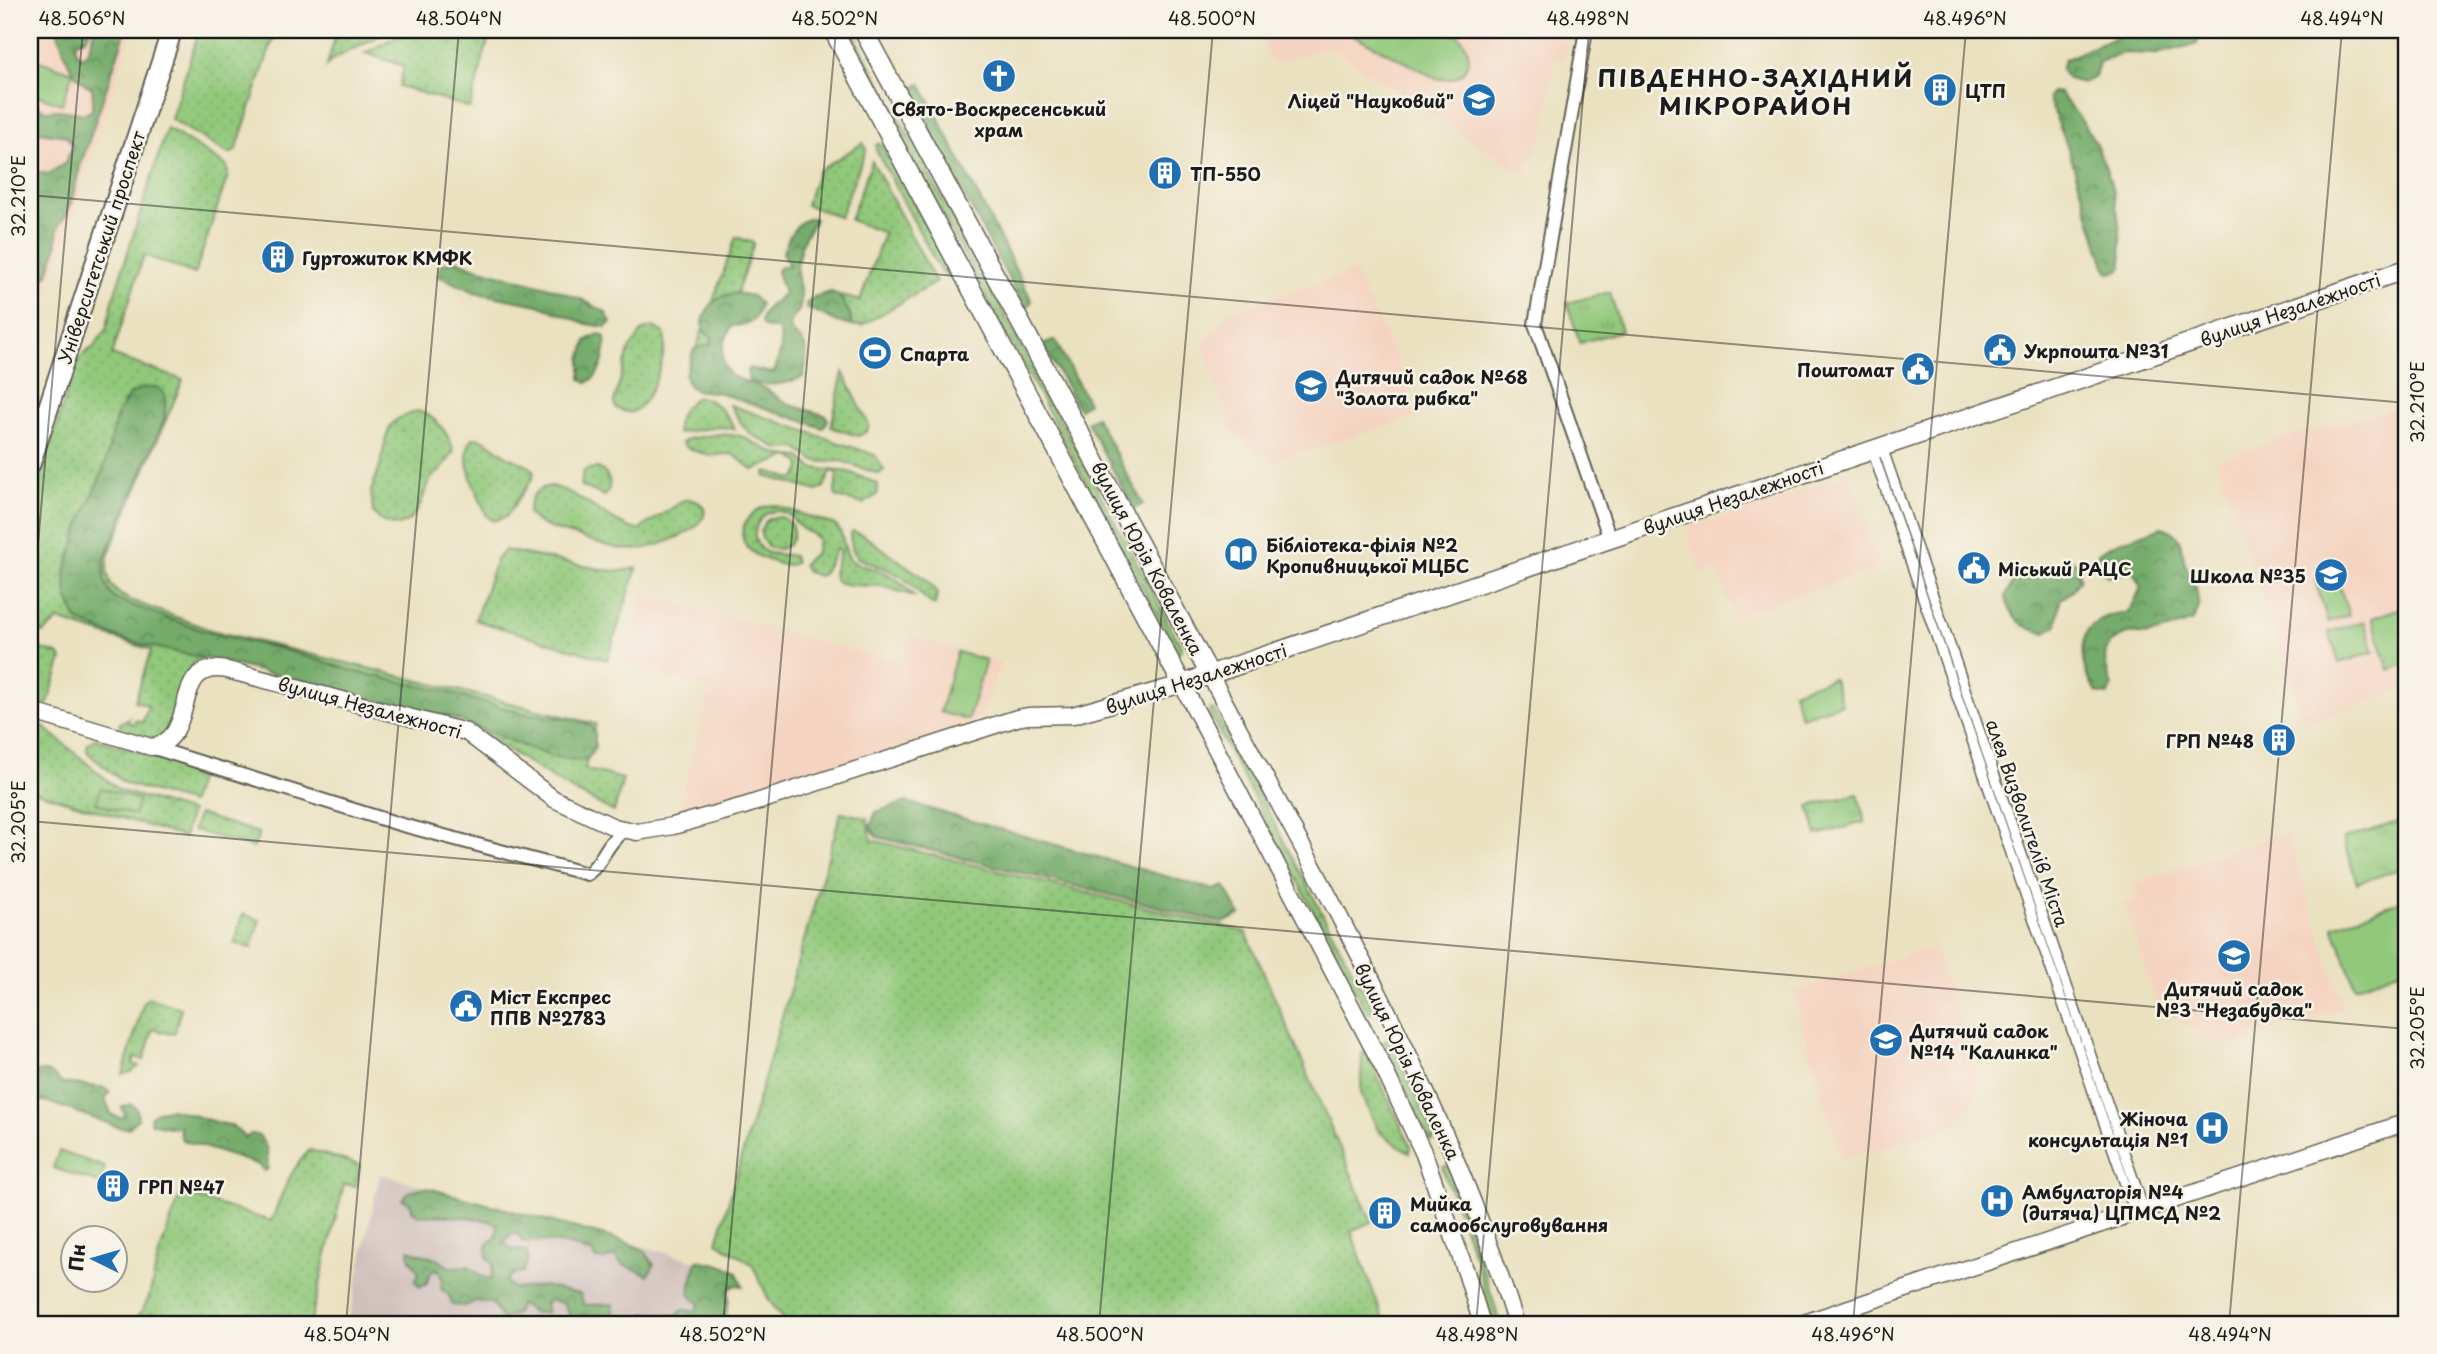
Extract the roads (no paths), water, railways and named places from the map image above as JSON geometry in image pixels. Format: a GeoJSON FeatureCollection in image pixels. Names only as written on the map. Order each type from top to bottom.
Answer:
{"type":"FeatureCollection","features":[{"type":"Feature","properties":{"kind":"main road","name":"Університетський проспект"},"geometry":{"type":"LineString","coordinates":[[30,464],[172,30]]}},
{"type":"Feature","properties":{"kind":"main road","name":"вулиця Юрія Коваленка"},"geometry":{"type":"LineString","coordinates":[[833,30],[1182,684]]}},
{"type":"Feature","properties":{"kind":"main road","name":"вулиця Юрія Коваленка"},"geometry":{"type":"LineString","coordinates":[[863,30],[1210,675]]}},
{"type":"Feature","properties":{"kind":"main road","name":"вулиця Незалежності"},"geometry":{"type":"LineString","coordinates":[[1182,684],[2407,269]]}},
{"type":"Feature","properties":{"kind":"street"},"geometry":{"type":"LineString","coordinates":[[1586,30],[1535,324],[1610,539]]}},
{"type":"Feature","properties":{"kind":"street","name":"алея Визволителів Міста"},"geometry":{"type":"LineString","coordinates":[[1877,449],[2139,1212]]}},
{"type":"Feature","properties":{"kind":"street","name":"вулиця Незалежності"},"geometry":{"type":"LineString","coordinates":[[151,747],[161,746],[173,738],[190,687],[198,676],[212,669],[228,670],[466,732],[554,799],[623,831],[650,831],[744,806],[1017,718],[1073,715],[1182,684]]}},
{"type":"Feature","properties":{"kind":"street","name":"вулиця Юрія Коваленка"},"geometry":{"type":"LineString","coordinates":[[1210,675],[1415,1068],[1450,1143],[1495,1258],[1516,1324]]}},
{"type":"Feature","properties":{"kind":"street","name":"вулиця Юрія Коваленка"},"geometry":{"type":"LineString","coordinates":[[1182,684],[1377,1056],[1424,1154],[1482,1324]]}},
{"type":"Feature","properties":{"kind":"street"},"geometry":{"type":"LineString","coordinates":[[30,711],[399,824],[587,874],[597,867],[612,839],[623,831]]}},
{"type":"Feature","properties":{"kind":"street"},"geometry":{"type":"LineString","coordinates":[[1801,1324],[2407,1122]]}},
{"type":"Feature","properties":{"kind":"place","name":"Свято-Воскресенський храм"},"geometry":{"type":"Point","coordinates":[999,76]}},
{"type":"Feature","properties":{"kind":"place","name":"ЦТП"},"geometry":{"type":"Point","coordinates":[1940,90]}},
{"type":"Feature","properties":{"kind":"place","name":"Ліцей \"Науковий\""},"geometry":{"type":"Point","coordinates":[1479,100]}},
{"type":"Feature","properties":{"kind":"place","name":"ТП-550"},"geometry":{"type":"Point","coordinates":[1165,173]}},
{"type":"Feature","properties":{"kind":"place","name":"Гуртожиток КМФК"},"geometry":{"type":"Point","coordinates":[278,257]}},
{"type":"Feature","properties":{"kind":"place","name":"Укрпошта №31"},"geometry":{"type":"Point","coordinates":[2000,350]}},
{"type":"Feature","properties":{"kind":"place","name":"Спарта"},"geometry":{"type":"Point","coordinates":[875,353]}},
{"type":"Feature","properties":{"kind":"place","name":"Поштомат"},"geometry":{"type":"Point","coordinates":[1918,369]}},
{"type":"Feature","properties":{"kind":"place","name":"Дитячий садок №68 \"Золота рибка\""},"geometry":{"type":"Point","coordinates":[1311,386]}},
{"type":"Feature","properties":{"kind":"place","name":"Бібліотека-філія №2 Кропивницької МЦБС"},"geometry":{"type":"Point","coordinates":[1241,554]}},
{"type":"Feature","properties":{"kind":"place","name":"Міський РАЦС"},"geometry":{"type":"Point","coordinates":[1974,568]}},
{"type":"Feature","properties":{"kind":"place","name":"Школа №35"},"geometry":{"type":"Point","coordinates":[2331,575]}},
{"type":"Feature","properties":{"kind":"place","name":"ГРП №48"},"geometry":{"type":"Point","coordinates":[2279,740]}},
{"type":"Feature","properties":{"kind":"place","name":"Дитячий садок №3 \"Незабудка\""},"geometry":{"type":"Point","coordinates":[2234,956]}},
{"type":"Feature","properties":{"kind":"place","name":"Міст Експрес ППВ №2783"},"geometry":{"type":"Point","coordinates":[466,1006]}},
{"type":"Feature","properties":{"kind":"place","name":"Дитячий садок №14 \"Калинка\""},"geometry":{"type":"Point","coordinates":[1886,1040]}},
{"type":"Feature","properties":{"kind":"place","name":"Жіноча консультація №1"},"geometry":{"type":"Point","coordinates":[2212,1128]}},
{"type":"Feature","properties":{"kind":"place","name":"ГРП №47"},"geometry":{"type":"Point","coordinates":[113,1186]}},
{"type":"Feature","properties":{"kind":"place","name":"Амбулаторія №4 (дитяча) ЦПМСД №2"},"geometry":{"type":"Point","coordinates":[1997,1201]}},
{"type":"Feature","properties":{"kind":"place","name":"Мийка самообслуговування"},"geometry":{"type":"Point","coordinates":[1385,1213]}},
{"type":"Feature","properties":{"kind":"district","name":"ПІВДЕННО-ЗАХІДНИЙ МІКРОРАЙОН"},"geometry":{"type":"Point","coordinates":[1756,91]}}]}
